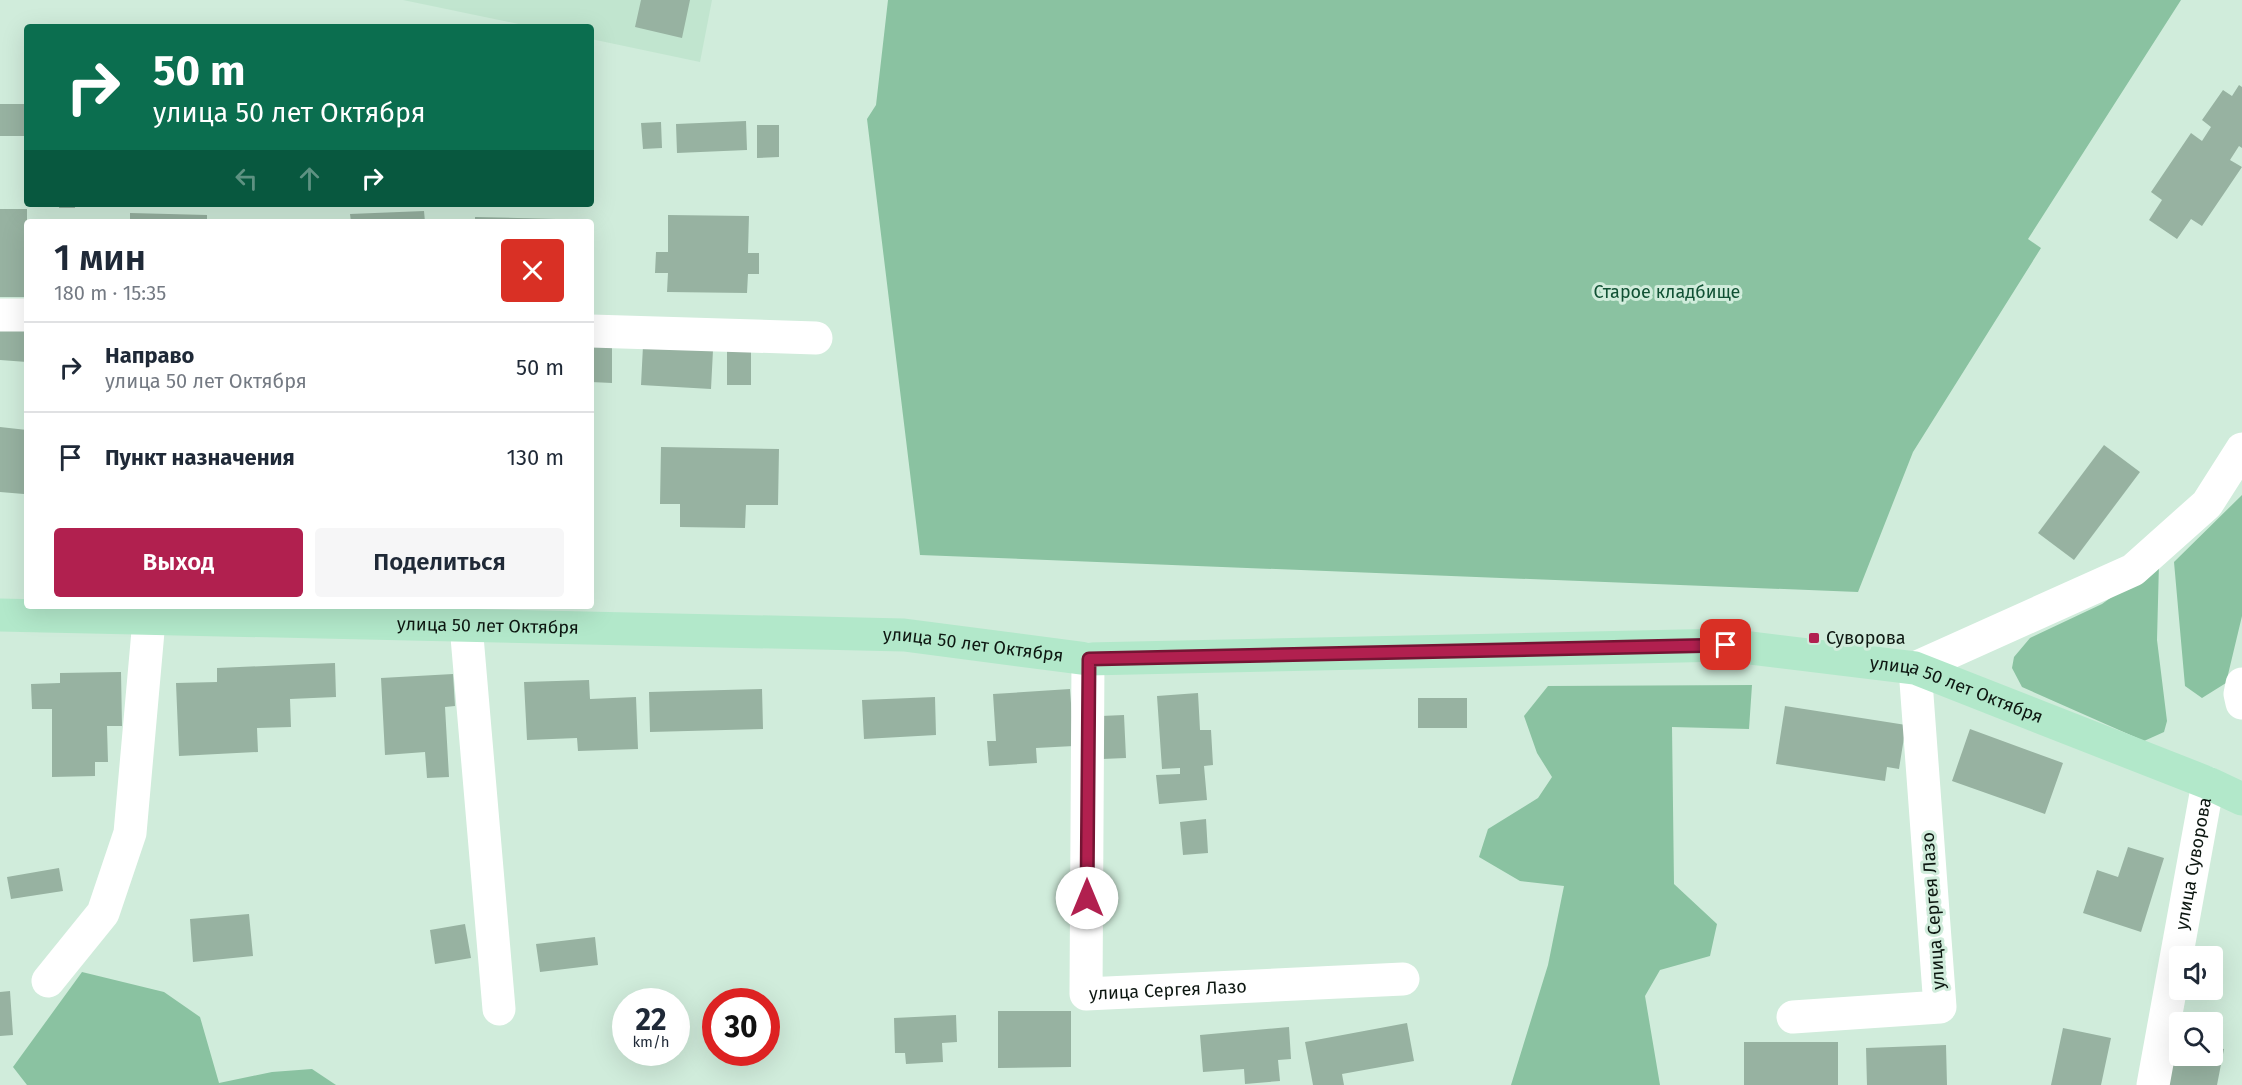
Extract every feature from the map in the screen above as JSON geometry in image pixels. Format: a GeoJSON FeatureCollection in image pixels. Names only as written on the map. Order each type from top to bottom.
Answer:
{"type":"FeatureCollection","features":[{"type":"Feature","properties":{"kind":"main road","name":"улица 50 лет Октября"},"geometry":{"type":"LineString","coordinates":[[0,615],[903,635],[1089,659],[1726,645],[1915,668],[2208,783],[2242,799]]}},
{"type":"Feature","properties":{"kind":"street"},"geometry":{"type":"LineString","coordinates":[[0,315],[24,315]]}},
{"type":"Feature","properties":{"kind":"street"},"geometry":{"type":"LineString","coordinates":[[594,331],[816,338]]}},
{"type":"Feature","properties":{"kind":"street"},"geometry":{"type":"LineString","coordinates":[[1915,668],[2133,570],[2207,504],[2242,449]]}},
{"type":"Feature","properties":{"kind":"street"},"geometry":{"type":"LineString","coordinates":[[48,981],[103,913],[130,833],[149,620]]}},
{"type":"Feature","properties":{"kind":"street"},"geometry":{"type":"LineString","coordinates":[[466,626],[499,1010]]}},
{"type":"Feature","properties":{"kind":"street","name":"улица Сергея Лазо"},"geometry":{"type":"LineString","coordinates":[[1089,659],[1086,994],[1403,980]]}},
{"type":"Feature","properties":{"kind":"street","name":"улица Сергея Лазо"},"geometry":{"type":"LineString","coordinates":[[1793,1017],[1940,1007],[1915,668]]}},
{"type":"Feature","properties":{"kind":"street"},"geometry":{"type":"LineString","coordinates":[[2242,684],[2240,694],[2242,703]]}},
{"type":"Feature","properties":{"kind":"street","name":"улица Суворова"},"geometry":{"type":"LineString","coordinates":[[2153,1085],[2208,783]]}},
{"type":"Feature","properties":{"kind":"shaded area"},"geometry":{"type":"Polygon","coordinates":[[[403,0],[712,0],[700,62],[594,40],[594,24],[519,24],[403,0]]]}},
{"type":"Feature","properties":{"kind":"green space","name":"Старое кладбище"},"geometry":{"type":"Polygon","coordinates":[[[888,0],[2181,0],[2028,239],[2041,248],[1913,452],[1858,592],[920,555],[867,119],[876,105],[888,0]]]}},
{"type":"Feature","properties":{"kind":"green space"},"geometry":{"type":"Polygon","coordinates":[[[2242,495],[2242,616],[2226,683],[2202,698],[2185,686],[2174,562],[2242,495]]]}},
{"type":"Feature","properties":{"kind":"green space"},"geometry":{"type":"Polygon","coordinates":[[[2159,563],[2157,640],[2167,721],[2164,732],[2144,741],[2022,687],[2012,668],[2014,657],[2030,638],[2102,604],[2159,563]]]}},
{"type":"Feature","properties":{"kind":"green space"},"geometry":{"type":"Polygon","coordinates":[[[1752,685],[1749,729],[1672,727],[1674,884],[1717,924],[1710,956],[1660,970],[1645,996],[1660,1085],[1511,1085],[1548,965],[1564,886],[1520,881],[1479,857],[1488,829],[1538,798],[1552,777],[1537,753],[1524,716],[1548,686],[1752,685]]]}},
{"type":"Feature","properties":{"kind":"green space"},"geometry":{"type":"Polygon","coordinates":[[[82,972],[164,992],[200,1017],[219,1083],[272,1072],[312,1069],[336,1085],[27,1085],[13,1067],[82,972]]]}},
{"type":"Feature","properties":{"kind":"building"},"geometry":{"type":"Polygon","coordinates":[[[641,0],[690,0],[682,38],[635,27],[641,0]]]}},
{"type":"Feature","properties":{"kind":"building"},"geometry":{"type":"Polygon","coordinates":[[[2239,85],[2242,87],[2242,148],[2239,146],[2230,160],[2242,167],[2202,226],[2191,219],[2177,239],[2149,220],[2162,200],[2151,192],[2191,133],[2202,141],[2211,127],[2202,120],[2223,90],[2232,96],[2239,85]]]}},
{"type":"Feature","properties":{"kind":"building"},"geometry":{"type":"Polygon","coordinates":[[[0,104],[24,104],[24,136],[0,136],[0,104]]]}},
{"type":"Feature","properties":{"kind":"building"},"geometry":{"type":"Polygon","coordinates":[[[746,121],[747,150],[677,153],[676,124],[746,121]]]}},
{"type":"Feature","properties":{"kind":"building"},"geometry":{"type":"Polygon","coordinates":[[[661,122],[662,148],[643,149],[641,123],[661,122]]]}},
{"type":"Feature","properties":{"kind":"building"},"geometry":{"type":"Polygon","coordinates":[[[757,125],[779,125],[779,157],[757,158],[757,125]]]}},
{"type":"Feature","properties":{"kind":"building"},"geometry":{"type":"Polygon","coordinates":[[[0,209],[27,209],[27,219],[24,219],[24,297],[0,297],[0,209]]]}},
{"type":"Feature","properties":{"kind":"building"},"geometry":{"type":"Polygon","coordinates":[[[424,211],[425,219],[351,219],[350,214],[424,211]]]}},
{"type":"Feature","properties":{"kind":"building"},"geometry":{"type":"Polygon","coordinates":[[[130,213],[207,215],[207,219],[130,219],[130,213]]]}},
{"type":"Feature","properties":{"kind":"building"},"geometry":{"type":"Polygon","coordinates":[[[668,215],[749,216],[748,253],[759,253],[759,274],[748,274],[747,293],[667,292],[668,273],[655,273],[656,252],[668,252],[668,215]]]}},
{"type":"Feature","properties":{"kind":"building"},"geometry":{"type":"Polygon","coordinates":[[[475,217],[556,219],[475,219],[475,217]]]}},
{"type":"Feature","properties":{"kind":"building"},"geometry":{"type":"Polygon","coordinates":[[[0,329],[24,331],[24,362],[0,360],[0,329]]]}},
{"type":"Feature","properties":{"kind":"building"},"geometry":{"type":"Polygon","coordinates":[[[594,342],[612,342],[612,383],[594,382],[594,342]]]}},
{"type":"Feature","properties":{"kind":"building"},"geometry":{"type":"Polygon","coordinates":[[[643,346],[713,350],[711,389],[641,385],[643,346]]]}},
{"type":"Feature","properties":{"kind":"building"},"geometry":{"type":"Polygon","coordinates":[[[727,350],[751,351],[751,385],[727,385],[727,350]]]}},
{"type":"Feature","properties":{"kind":"building"},"geometry":{"type":"Polygon","coordinates":[[[0,427],[24,430],[24,494],[0,492],[0,427]]]}},
{"type":"Feature","properties":{"kind":"building"},"geometry":{"type":"Polygon","coordinates":[[[2104,445],[2140,472],[2074,560],[2038,533],[2104,445]]]}},
{"type":"Feature","properties":{"kind":"building"},"geometry":{"type":"Polygon","coordinates":[[[661,447],[779,449],[778,505],[746,505],[745,528],[680,527],[680,504],[660,504],[661,447]]]}},
{"type":"Feature","properties":{"kind":"building"},"geometry":{"type":"Polygon","coordinates":[[[335,663],[336,697],[290,699],[291,727],[257,728],[258,752],[179,756],[176,683],[217,682],[217,668],[335,663]]]}},
{"type":"Feature","properties":{"kind":"building"},"geometry":{"type":"Polygon","coordinates":[[[121,672],[122,726],[107,726],[108,762],[95,762],[95,776],[52,777],[52,709],[32,709],[31,684],[60,683],[60,673],[121,672]]]}},
{"type":"Feature","properties":{"kind":"building"},"geometry":{"type":"Polygon","coordinates":[[[453,674],[455,706],[445,707],[449,777],[427,778],[425,752],[385,755],[381,678],[453,674]]]}},
{"type":"Feature","properties":{"kind":"building"},"geometry":{"type":"Polygon","coordinates":[[[589,680],[590,699],[636,697],[638,749],[578,751],[577,738],[527,740],[524,682],[589,680]]]}},
{"type":"Feature","properties":{"kind":"building"},"geometry":{"type":"Polygon","coordinates":[[[762,689],[763,729],[650,732],[649,692],[762,689]]]}},
{"type":"Feature","properties":{"kind":"building"},"geometry":{"type":"Polygon","coordinates":[[[1070,689],[1074,746],[1036,748],[1037,763],[989,766],[987,741],[996,741],[993,694],[1070,689]]]}},
{"type":"Feature","properties":{"kind":"building"},"geometry":{"type":"Polygon","coordinates":[[[1198,693],[1200,730],[1211,730],[1213,765],[1204,766],[1207,800],[1159,804],[1156,775],[1180,774],[1180,768],[1162,769],[1157,696],[1198,693]]]}},
{"type":"Feature","properties":{"kind":"building"},"geometry":{"type":"Polygon","coordinates":[[[935,697],[936,735],[864,739],[862,700],[935,697]]]}},
{"type":"Feature","properties":{"kind":"building"},"geometry":{"type":"Polygon","coordinates":[[[1418,698],[1467,698],[1467,728],[1418,728],[1418,698]]]}},
{"type":"Feature","properties":{"kind":"building"},"geometry":{"type":"Polygon","coordinates":[[[1785,706],[1906,725],[1899,769],[1887,767],[1885,781],[1776,764],[1785,706]]]}},
{"type":"Feature","properties":{"kind":"building"},"geometry":{"type":"Polygon","coordinates":[[[1124,715],[1126,758],[1102,759],[1101,716],[1124,715]]]}},
{"type":"Feature","properties":{"kind":"building"},"geometry":{"type":"Polygon","coordinates":[[[1970,729],[2063,763],[2045,814],[1952,781],[1970,729]]]}},
{"type":"Feature","properties":{"kind":"building"},"geometry":{"type":"Polygon","coordinates":[[[1206,819],[1208,853],[1183,855],[1180,822],[1206,819]]]}},
{"type":"Feature","properties":{"kind":"building"},"geometry":{"type":"Polygon","coordinates":[[[2128,847],[2164,858],[2141,932],[2083,913],[2097,870],[2118,877],[2128,847]]]}},
{"type":"Feature","properties":{"kind":"building"},"geometry":{"type":"Polygon","coordinates":[[[59,868],[63,891],[11,899],[7,877],[59,868]]]}},
{"type":"Feature","properties":{"kind":"building"},"geometry":{"type":"Polygon","coordinates":[[[249,914],[253,956],[193,962],[190,919],[249,914]]]}},
{"type":"Feature","properties":{"kind":"building"},"geometry":{"type":"Polygon","coordinates":[[[465,924],[471,958],[435,964],[430,930],[465,924]]]}},
{"type":"Feature","properties":{"kind":"building"},"geometry":{"type":"Polygon","coordinates":[[[595,937],[598,965],[540,972],[536,944],[595,937]]]}},
{"type":"Feature","properties":{"kind":"building"},"geometry":{"type":"Polygon","coordinates":[[[10,991],[13,1035],[0,1036],[0,992],[10,991]]]}},
{"type":"Feature","properties":{"kind":"building"},"geometry":{"type":"Polygon","coordinates":[[[998,1011],[1071,1011],[1071,1067],[998,1068],[998,1011]]]}},
{"type":"Feature","properties":{"kind":"building"},"geometry":{"type":"Polygon","coordinates":[[[956,1015],[957,1042],[942,1043],[943,1062],[906,1064],[905,1053],[895,1053],[894,1018],[956,1015]]]}},
{"type":"Feature","properties":{"kind":"building"},"geometry":{"type":"Polygon","coordinates":[[[1407,1023],[1414,1061],[1342,1074],[1344,1085],[1313,1085],[1305,1042],[1407,1023]]]}},
{"type":"Feature","properties":{"kind":"building"},"geometry":{"type":"Polygon","coordinates":[[[1289,1027],[1291,1059],[1278,1060],[1280,1081],[1245,1084],[1244,1069],[1203,1072],[1200,1035],[1289,1027]]]}},
{"type":"Feature","properties":{"kind":"building"},"geometry":{"type":"Polygon","coordinates":[[[2063,1028],[2111,1038],[2101,1085],[2051,1085],[2063,1028]]]}},
{"type":"Feature","properties":{"kind":"building"},"geometry":{"type":"Polygon","coordinates":[[[1744,1042],[1838,1042],[1838,1085],[1744,1085],[1744,1042]]]}},
{"type":"Feature","properties":{"kind":"building"},"geometry":{"type":"Polygon","coordinates":[[[1946,1045],[1947,1085],[1867,1085],[1866,1048],[1946,1045]]]}},
{"type":"Feature","properties":{"kind":"building"},"geometry":{"type":"Polygon","coordinates":[[[2169,1059],[2169,1066],[2221,1066],[2217,1085],[2164,1085],[2169,1059]]]}},
{"type":"Feature","properties":{"kind":"place","name":"Суворова"},"geometry":{"type":"Point","coordinates":[1814,638]}},
{"type":"Feature","properties":{"kind":"route"},"geometry":{"type":"LineString","coordinates":[[1087,898],[1089,659],[1726,645]]}}]}
